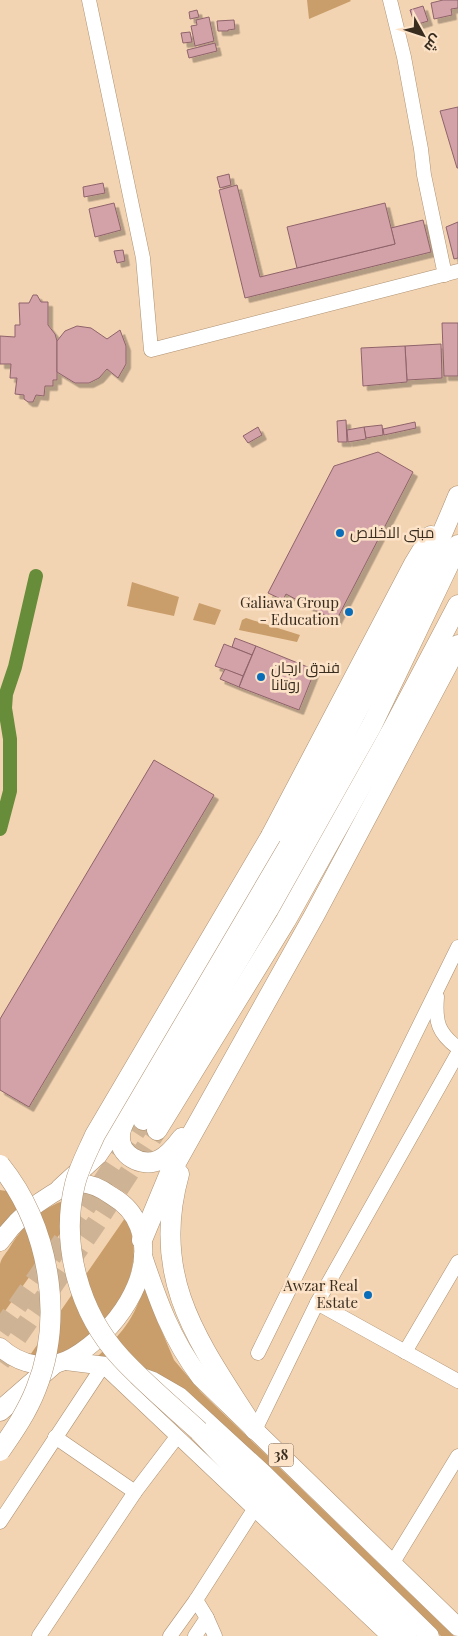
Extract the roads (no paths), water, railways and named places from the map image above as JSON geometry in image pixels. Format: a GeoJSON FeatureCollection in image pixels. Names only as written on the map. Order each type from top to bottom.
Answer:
{"type":"FeatureCollection","features":[{"type":"Feature","properties":{"kind":"highway"},"geometry":{"type":"LineString","coordinates":[[407,1636],[257,1492],[199,1431],[120,1357],[94,1320],[75,1269],[71,1244],[71,1207],[79,1170],[95,1135],[271,836],[414,564],[458,491]]}},
{"type":"Feature","properties":{"kind":"highway"},"geometry":{"type":"LineString","coordinates":[[143,1119],[337,751],[431,562],[458,496]]}},
{"type":"Feature","properties":{"kind":"highway"},"geometry":{"type":"LineString","coordinates":[[204,1109],[165,1156],[149,1163],[132,1159],[121,1145],[120,1136],[143,1119],[268,910],[372,724],[458,545]]}},
{"type":"Feature","properties":{"kind":"highway"},"geometry":{"type":"LineString","coordinates":[[60,1189],[97,1155],[143,1119],[286,920],[390,734],[458,605]]}},
{"type":"Feature","properties":{"kind":"highway"},"geometry":{"type":"LineString","coordinates":[[142,1248],[169,1175],[204,1109],[316,914],[458,645]]}},
{"type":"Feature","properties":{"kind":"highway"},"geometry":{"type":"LineString","coordinates":[[221,1080],[185,1157],[175,1189],[170,1220],[171,1261],[179,1298],[195,1333],[255,1430]]}},
{"type":"Feature","properties":{"kind":"highway"},"geometry":{"type":"LineString","coordinates":[[0,1165],[21,1198],[37,1232],[48,1282],[50,1320],[48,1345],[37,1387],[21,1420],[0,1451]]}},
{"type":"Feature","properties":{"kind":"highway"},"geometry":{"type":"LineString","coordinates":[[0,1411],[60,1363]]}},
{"type":"Feature","properties":{"kind":"main road"},"geometry":{"type":"LineString","coordinates":[[0,1182],[29,1190],[60,1189]]}},
{"type":"Feature","properties":{"kind":"main road","name":"38"},"geometry":{"type":"LineString","coordinates":[[0,1242],[25,1211],[60,1189],[72,1184],[98,1187],[119,1200],[134,1216],[139,1227],[142,1248],[170,1331],[184,1356],[200,1377],[458,1627]]}},
{"type":"Feature","properties":{"kind":"main road"},"geometry":{"type":"LineString","coordinates":[[60,1363],[104,1334],[121,1312],[136,1284],[142,1248]]}},
{"type":"Feature","properties":{"kind":"main road","name":"38"},"geometry":{"type":"LineString","coordinates":[[0,1347],[25,1362],[38,1365],[60,1363],[114,1368],[153,1381],[179,1396],[264,1474],[430,1636]]}},
{"type":"Feature","properties":{"kind":"street"},"geometry":{"type":"LineString","coordinates":[[89,0],[144,258],[151,350],[452,273],[424,175],[404,57],[390,0]]}},
{"type":"Feature","properties":{"kind":"street"},"geometry":{"type":"LineString","coordinates":[[438,683],[452,669],[458,666]]}},
{"type":"Feature","properties":{"kind":"street"},"geometry":{"type":"LineString","coordinates":[[258,1353],[458,948]]}},
{"type":"Feature","properties":{"kind":"street"},"geometry":{"type":"LineString","coordinates":[[438,989],[436,1012],[438,1026],[445,1038],[458,1048]]}},
{"type":"Feature","properties":{"kind":"street"},"geometry":{"type":"LineString","coordinates":[[255,1430],[317,1303],[458,1053]]}},
{"type":"Feature","properties":{"kind":"street"},"geometry":{"type":"LineString","coordinates":[[405,1352],[458,1262]]}},
{"type":"Feature","properties":{"kind":"street"},"geometry":{"type":"LineString","coordinates":[[317,1303],[458,1381]]}},
{"type":"Feature","properties":{"kind":"street"},"geometry":{"type":"LineString","coordinates":[[0,1522],[103,1366],[253,1511],[388,1636]]}},
{"type":"Feature","properties":{"kind":"street"},"geometry":{"type":"LineString","coordinates":[[55,1437],[136,1492]]}},
{"type":"Feature","properties":{"kind":"street"},"geometry":{"type":"LineString","coordinates":[[38,1636],[136,1492],[176,1438]]}},
{"type":"Feature","properties":{"kind":"street"},"geometry":{"type":"LineString","coordinates":[[392,1564],[458,1456]]}},
{"type":"Feature","properties":{"kind":"street"},"geometry":{"type":"LineString","coordinates":[[170,1636],[196,1600],[253,1511]]}},
{"type":"Feature","properties":{"kind":"street"},"geometry":{"type":"LineString","coordinates":[[196,1600],[215,1636]]}},
{"type":"Feature","properties":{"kind":"street"},"geometry":{"type":"LineString","coordinates":[[195,1636],[207,1618]]}},
{"type":"Feature","properties":{"kind":"waterway"},"geometry":{"type":"LineString","coordinates":[[0,829],[10,791],[10,739],[5,708],[6,694],[15,667],[36,576]]}},
{"type":"Feature","properties":{"kind":"tunnel"},"geometry":{"type":"LineString","coordinates":[[0,1331],[80,1216],[143,1120]]}},
{"type":"Feature","properties":{"kind":"tunnel"},"geometry":{"type":"LineString","coordinates":[[0,1362],[95,1225],[157,1130]]}},
{"type":"Feature","properties":{"kind":"place","name":"مبنى الاخلاص"},"geometry":{"type":"Point","coordinates":[340,533]}},
{"type":"Feature","properties":{"kind":"place","name":"Galiawa Group - Education"},"geometry":{"type":"Point","coordinates":[349,612]}},
{"type":"Feature","properties":{"kind":"place","name":"فندق ارجان روتانا"},"geometry":{"type":"Point","coordinates":[261,677]}},
{"type":"Feature","properties":{"kind":"place","name":"Awzar Real Estate"},"geometry":{"type":"Point","coordinates":[368,1295]}}]}
